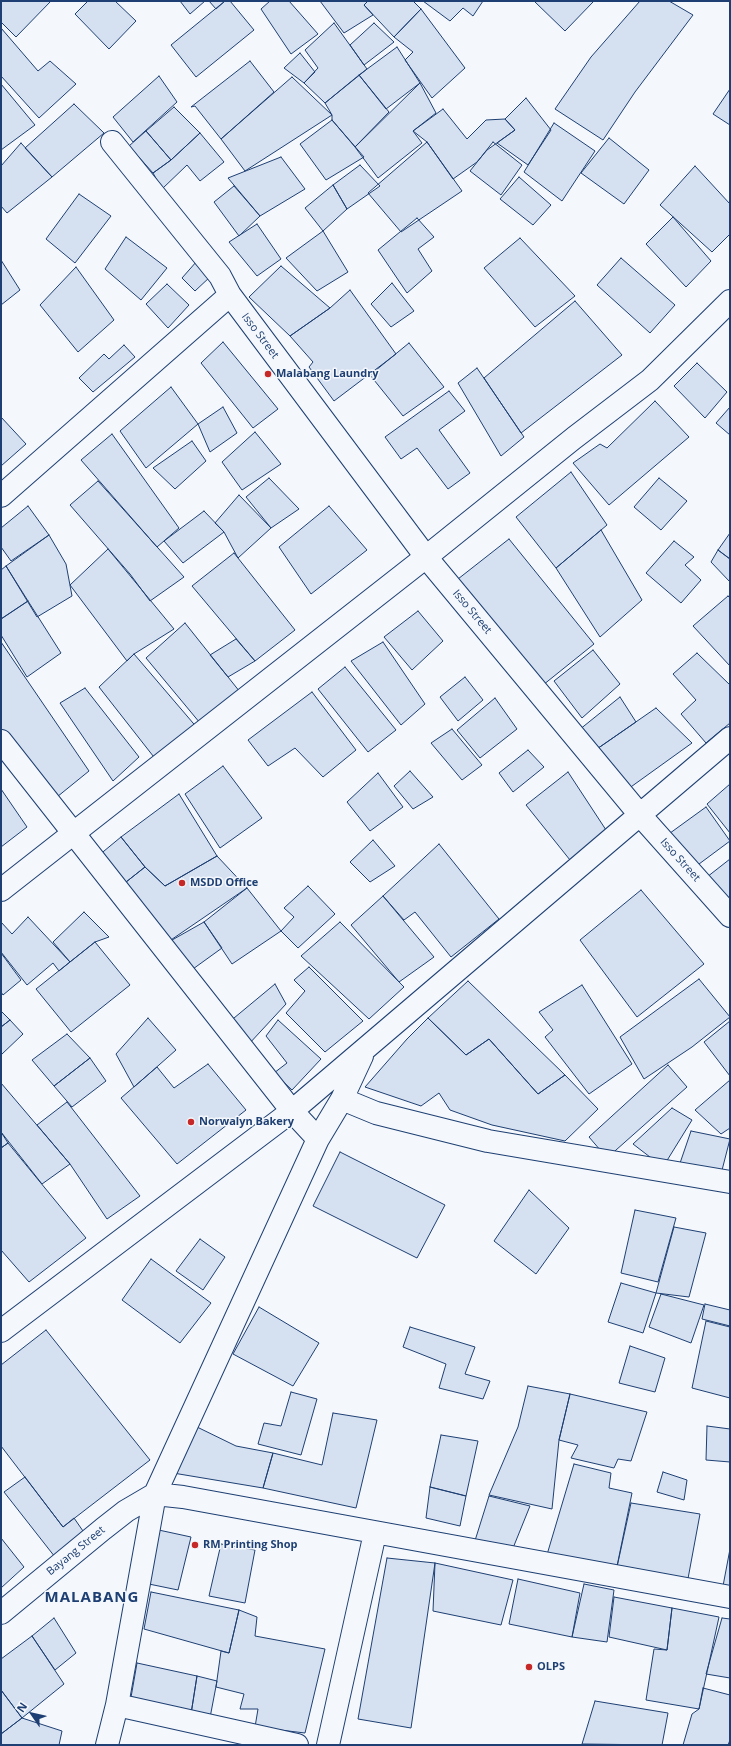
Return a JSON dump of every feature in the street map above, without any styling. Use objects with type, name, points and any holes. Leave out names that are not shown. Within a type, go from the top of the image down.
[{"type":"street","name":"Isso Street","points":[[112,142],[220,276],[230,295],[426,557],[640,815],[730,916]]},
{"type":"street","points":[[1,496],[230,295]]},
{"type":"street","points":[[1,890],[426,557],[574,438],[650,380],[730,301]]},
{"type":"street","points":[[1,1331],[292,1111],[730,738]]},
{"type":"street","points":[[1,741],[292,1111],[318,1139]]},
{"type":"street","points":[[107,1745],[117,1705],[155,1494],[318,1139],[342,1100],[366,1049]]},
{"type":"street","points":[[342,1100],[376,1113],[488,1142],[730,1182]]},
{"type":"street","points":[[155,1494],[730,1597]]},
{"type":"street","name":"Bayang Street","points":[[1,1613],[126,1511],[155,1494]]},
{"type":"street","points":[[328,1745],[375,1533]]},
{"type":"street","points":[[117,1705],[297,1745]]},
{"type":"building","points":[[1,1],[51,1],[16,37],[1,22]]},
{"type":"building","points":[[88,1],[115,1],[136,21],[109,49],[75,14]]},
{"type":"building","points":[[180,1],[205,1],[190,14]]},
{"type":"building","points":[[209,1],[225,1],[216,9]]},
{"type":"building","points":[[225,1],[230,1],[254,30],[196,77],[171,45]]},
{"type":"building","points":[[270,1],[289,1],[318,34],[291,54],[261,9]]},
{"type":"building","points":[[320,1],[368,1],[364,5],[373,15],[344,33]]},
{"type":"building","points":[[368,1],[413,1],[421,9],[394,37],[364,5]]},
{"type":"building","points":[[423,1],[483,1],[473,16],[463,8],[450,21]]},
{"type":"building","points":[[534,1],[592,1],[593,2],[565,31]]},
{"type":"building","points":[[640,1],[669,1],[693,15],[635,92],[603,140],[555,109],[591,57]]},
{"type":"building","points":[[421,9],[465,68],[432,98],[405,60],[413,52],[394,37]]},
{"type":"building","points":[[334,23],[367,69],[325,103],[304,83],[318,68],[305,50]]},
{"type":"building","points":[[374,23],[394,42],[364,65],[350,45]]},
{"type":"building","points":[[1,28],[38,71],[50,61],[76,84],[39,118],[1,76]]},
{"type":"building","points":[[397,47],[420,83],[386,109],[359,75]]},
{"type":"building","points":[[300,53],[315,72],[304,83],[284,68]]},
{"type":"building","points":[[250,61],[274,92],[221,139],[195,106],[191,107]]},
{"type":"building","points":[[359,75],[389,112],[355,147],[332,120],[332,115],[325,103]]},
{"type":"building","points":[[159,76],[177,102],[133,142],[113,117]]},
{"type":"building","points":[[292,77],[332,115],[245,171],[221,139]]},
{"type":"building","points":[[420,83],[436,113],[413,131],[422,143],[378,178],[355,147]]},
{"type":"building","points":[[1,84],[35,125],[1,150]]},
{"type":"building","points":[[730,89],[730,125],[713,114]]},
{"type":"building","points":[[526,98],[551,130],[528,165],[497,143],[515,130],[505,119]]},
{"type":"building","points":[[74,104],[104,133],[52,177],[25,148]]},
{"type":"building","points":[[174,107],[200,133],[171,160],[146,131]]},
{"type":"building","points":[[443,109],[467,139],[486,120],[505,119],[515,130],[487,150],[477,162],[453,179],[427,142],[413,131]]},
{"type":"building","points":[[332,120],[364,157],[326,180],[300,144]]},
{"type":"building","points":[[554,123],[595,151],[562,201],[524,172]]},
{"type":"building","points":[[146,131],[171,160],[153,173],[129,146]]},
{"type":"building","points":[[200,133],[224,162],[200,181],[187,165],[162,189],[153,173],[171,160]]},
{"type":"building","points":[[609,138],[649,170],[624,204],[581,173]]},
{"type":"building","points":[[427,142],[462,191],[401,232],[368,193]]},
{"type":"building","points":[[493,142],[522,165],[501,195],[470,171]]},
{"type":"building","points":[[21,143],[52,177],[7,213],[1,206],[1,166]]},
{"type":"building","points":[[281,157],[305,189],[260,216],[228,178]]},
{"type":"building","points":[[360,165],[380,186],[347,209],[333,185]]},
{"type":"building","points":[[695,166],[730,204],[730,234],[712,252],[660,205]]},
{"type":"building","points":[[519,177],[551,205],[533,225],[500,199]]},
{"type":"building","points":[[333,185],[347,209],[323,231],[305,208]]},
{"type":"building","points":[[234,186],[260,216],[239,236],[214,202]]},
{"type":"building","points":[[79,194],[111,216],[75,263],[46,239]]},
{"type":"building","points":[[673,217],[711,261],[686,287],[646,244]]},
{"type":"building","points":[[417,218],[434,237],[418,249],[432,271],[407,293],[378,250]]},
{"type":"building","points":[[257,224],[281,259],[257,276],[229,242]]},
{"type":"building","points":[[323,231],[348,272],[317,291],[286,258]]},
{"type":"building","points":[[126,237],[167,268],[141,300],[105,269]]},
{"type":"building","points":[[520,238],[575,296],[535,327],[484,268]]},
{"type":"building","points":[[621,258],[675,305],[650,333],[597,285]]},
{"type":"building","points":[[1,260],[20,290],[1,305]]},
{"type":"building","points":[[197,261],[211,276],[195,291],[182,278]]},
{"type":"building","points":[[281,266],[330,308],[290,336],[249,297]]},
{"type":"building","points":[[76,267],[114,320],[78,352],[40,305]]},
{"type":"building","points":[[392,283],[414,311],[391,327],[371,304]]},
{"type":"building","points":[[167,284],[189,305],[168,328],[146,304]]},
{"type":"building","points":[[350,290],[396,354],[334,401],[309,367],[313,362],[290,336],[330,308]]},
{"type":"building","points":[[575,301],[622,355],[521,433],[484,378]]},
{"type":"building","points":[[223,342],[278,409],[253,428],[201,363]]},
{"type":"building","points":[[409,343],[444,387],[403,416],[370,375]]},
{"type":"building","points":[[124,345],[135,357],[93,392],[79,378],[104,354],[109,359]]},
{"type":"building","points":[[697,363],[727,392],[705,418],[674,386]]},
{"type":"building","points":[[477,368],[524,437],[501,456],[458,383]]},
{"type":"building","points":[[171,387],[198,424],[146,468],[120,431]]},
{"type":"building","points":[[449,391],[465,411],[439,430],[470,473],[448,489],[417,448],[401,459],[385,437]]},
{"type":"building","points":[[655,401],[689,437],[609,505],[573,463],[600,444],[607,448]]},
{"type":"building","points":[[223,407],[237,433],[210,452],[198,424]]},
{"type":"building","points":[[730,407],[730,435],[716,423]]},
{"type":"building","points":[[1,417],[26,444],[1,466]]},
{"type":"building","points":[[255,432],[281,464],[242,490],[222,462]]},
{"type":"building","points":[[112,434],[179,528],[157,547],[81,460]]},
{"type":"building","points":[[192,441],[206,461],[175,489],[153,468]]},
{"type":"building","points":[[571,472],[607,525],[556,568],[516,517]]},
{"type":"building","points":[[269,478],[299,509],[271,528],[246,497]]},
{"type":"building","points":[[659,478],[687,501],[661,530],[634,507]]},
{"type":"building","points":[[98,481],[184,577],[150,601],[130,574],[70,505]]},
{"type":"building","points":[[239,495],[271,528],[238,558],[224,532],[215,523]]},
{"type":"building","points":[[28,506],[49,535],[11,561],[1,547],[1,528]]},
{"type":"building","points":[[329,506],[367,550],[311,594],[279,547]]},
{"type":"building","points":[[204,511],[224,532],[183,563],[164,541]]},
{"type":"building","points":[[601,530],[642,600],[600,637],[556,568]]},
{"type":"building","points":[[730,533],[730,559],[718,550]]},
{"type":"building","points":[[49,535],[66,564],[72,596],[37,617],[6,566]]},
{"type":"building","points":[[509,539],[594,644],[543,685],[458,579]]},
{"type":"building","points":[[674,541],[694,557],[685,565],[701,580],[681,603],[646,573]]},
{"type":"building","points":[[108,549],[174,629],[134,654],[127,661],[70,585]]},
{"type":"building","points":[[718,550],[730,559],[730,582],[711,562]]},
{"type":"building","points":[[234,553],[295,630],[255,661],[192,586]]},
{"type":"building","points":[[6,566],[28,601],[1,619],[1,570]]},
{"type":"building","points":[[728,596],[730,598],[730,666],[693,626]]},
{"type":"building","points":[[28,601],[61,653],[27,677],[1,635],[1,619]]},
{"type":"building","points":[[418,611],[443,641],[412,670],[384,637]]},
{"type":"building","points":[[185,623],[240,692],[200,723],[146,658]]},
{"type":"building","points":[[236,639],[255,661],[228,677],[210,655]]},
{"type":"building","points":[[1,642],[89,771],[52,801],[1,729]]},
{"type":"building","points":[[383,642],[425,704],[401,725],[351,661]]},
{"type":"building","points":[[593,650],[620,684],[582,718],[554,681]]},
{"type":"building","points":[[697,653],[730,685],[730,723],[706,743],[681,714],[696,700],[673,674]]},
{"type":"building","points":[[134,654],[199,730],[157,761],[99,687]]},
{"type":"building","points":[[345,667],[396,730],[368,752],[318,689]]},
{"type":"building","points":[[465,677],[483,700],[458,721],[440,697]]},
{"type":"building","points":[[85,688],[139,757],[113,781],[60,703]]},
{"type":"building","points":[[312,692],[356,750],[323,777],[295,748],[268,766],[248,740]]},
{"type":"building","points":[[620,697],[636,722],[594,751],[579,730]]},
{"type":"building","points":[[495,698],[517,729],[480,758],[457,730]]},
{"type":"building","points":[[656,708],[692,743],[628,789],[594,751]]},
{"type":"building","points":[[452,729],[482,765],[462,780],[431,743]]},
{"type":"building","points":[[528,750],[544,767],[513,792],[499,773]]},
{"type":"building","points":[[223,766],[262,818],[220,848],[185,794]]},
{"type":"building","points":[[410,771],[433,797],[413,809],[394,786]]},
{"type":"building","points":[[568,772],[608,833],[570,860],[526,805]]},
{"type":"building","points":[[378,773],[403,807],[370,831],[347,802]]},
{"type":"building","points":[[730,784],[730,833],[707,804]]},
{"type":"building","points":[[1,789],[27,827],[1,847]]},
{"type":"building","points":[[179,794],[217,856],[165,886],[145,867],[121,837]]},
{"type":"building","points":[[706,807],[730,841],[695,867],[666,836]]},
{"type":"building","points":[[121,837],[145,867],[121,886],[98,856]]},
{"type":"building","points":[[373,840],[395,866],[370,882],[350,862]]},
{"type":"building","points":[[439,844],[499,919],[451,957],[415,912],[404,920],[383,896]]},
{"type":"building","points":[[217,856],[247,888],[165,944],[121,886],[145,867],[165,886]]},
{"type":"building","points":[[730,859],[730,904],[707,877]]},
{"type":"building","points":[[308,886],[335,914],[298,948],[281,931],[294,917],[284,908]]},
{"type":"building","points":[[247,888],[281,931],[232,964],[204,922]]},
{"type":"building","points":[[641,890],[704,964],[637,1017],[580,940]]},
{"type":"building","points":[[383,896],[434,957],[399,982],[351,925]]},
{"type":"building","points":[[84,912],[109,937],[95,942],[70,962],[53,942]]},
{"type":"building","points":[[28,917],[70,962],[59,971],[53,963],[27,985],[1,952],[1,922],[12,934]]},
{"type":"building","points":[[204,922],[222,948],[186,974],[165,944]]},
{"type":"building","points":[[340,922],[404,987],[369,1019],[301,956]]},
{"type":"building","points":[[95,942],[130,985],[71,1032],[36,989]]},
{"type":"building","points":[[1,953],[21,980],[3,995],[1,992]]},
{"type":"building","points":[[309,967],[363,1021],[325,1052],[286,1013],[305,991],[294,980]]},
{"type":"building","points":[[699,979],[730,1017],[692,1047],[644,1079],[620,1037]]},
{"type":"building","points":[[468,981],[565,1075],[538,1094],[489,1039],[466,1055],[428,1018]]},
{"type":"building","points":[[275,984],[286,1004],[248,1045],[228,1023]]},
{"type":"building","points":[[582,985],[632,1064],[589,1094],[545,1037],[553,1030],[539,1012]]},
{"type":"building","points":[[1,1011],[10,1020],[1,1027]]},
{"type":"building","points":[[148,1018],[176,1050],[134,1087],[116,1054]]},
{"type":"building","points":[[428,1018],[466,1055],[489,1039],[538,1094],[565,1075],[598,1109],[565,1141],[492,1125],[450,1110],[439,1093],[421,1106],[365,1087],[407,1039]]},
{"type":"building","points":[[10,1020],[23,1034],[1,1055],[1,1027]]},
{"type":"building","points":[[278,1020],[321,1059],[292,1090],[274,1073],[287,1063],[266,1036]]},
{"type":"building","points":[[730,1021],[730,1076],[704,1042]]},
{"type":"building","points":[[67,1034],[90,1058],[54,1086],[32,1060]]},
{"type":"building","points":[[90,1058],[106,1081],[72,1107],[54,1086]]},
{"type":"building","points":[[208,1064],[246,1110],[177,1164],[121,1098],[157,1067],[174,1088]]},
{"type":"building","points":[[668,1065],[687,1087],[607,1158],[589,1137]]},
{"type":"building","points":[[730,1080],[730,1128],[721,1134],[695,1110]]},
{"type":"building","points":[[1,1083],[70,1164],[42,1184],[1,1132]]},
{"type":"building","points":[[67,1102],[140,1196],[107,1219],[70,1164],[37,1125]]},
{"type":"building","points":[[672,1108],[692,1120],[663,1167],[633,1144]]},
{"type":"building","points":[[691,1131],[730,1139],[720,1178],[678,1169]]},
{"type":"building","points":[[1,1132],[8,1143],[1,1148]]},
{"type":"building","points":[[8,1143],[86,1238],[29,1282],[1,1250],[1,1148]]},
{"type":"building","points":[[340,1152],[445,1205],[417,1258],[313,1206]]},
{"type":"building","points":[[529,1190],[569,1228],[536,1274],[494,1241]]},
{"type":"building","points":[[635,1210],[676,1218],[658,1282],[621,1273]]},
{"type":"building","points":[[674,1227],[706,1233],[689,1297],[656,1293]]},
{"type":"building","points":[[200,1239],[225,1257],[203,1290],[176,1271]]},
{"type":"building","points":[[151,1259],[211,1303],[180,1343],[122,1300]]},
{"type":"building","points":[[621,1283],[656,1293],[643,1333],[608,1322]]},
{"type":"building","points":[[661,1294],[704,1305],[691,1343],[649,1327]]},
{"type":"building","points":[[705,1304],[730,1310],[730,1326],[702,1319]]},
{"type":"building","points":[[259,1307],[319,1343],[293,1386],[233,1354]]},
{"type":"building","points":[[706,1321],[730,1327],[730,1398],[692,1388]]},
{"type":"building","points":[[410,1327],[475,1347],[465,1374],[490,1381],[483,1399],[439,1388],[446,1364],[403,1347]]},
{"type":"building","points":[[46,1330],[150,1460],[63,1527],[1,1446],[1,1365]]},
{"type":"building","points":[[630,1346],[665,1358],[655,1392],[619,1383]]},
{"type":"building","points":[[528,1386],[570,1394],[559,1440],[552,1509],[489,1495],[518,1427]]},
{"type":"building","points":[[291,1392],[317,1399],[301,1455],[258,1444],[264,1423],[281,1426]]},
{"type":"building","points":[[570,1394],[647,1412],[631,1461],[618,1459],[614,1468],[571,1458],[578,1445],[559,1440]]},
{"type":"building","points":[[333,1413],[377,1420],[356,1508],[263,1488],[273,1453],[322,1465]]},
{"type":"building","points":[[707,1426],[730,1429],[730,1462],[706,1460]]},
{"type":"building","points":[[197,1427],[236,1446],[273,1453],[263,1488],[173,1473]]},
{"type":"building","points":[[441,1435],[478,1441],[466,1496],[430,1487]]},
{"type":"building","points":[[574,1464],[611,1473],[609,1488],[632,1493],[615,1576],[546,1558]]},
{"type":"building","points":[[663,1472],[687,1480],[684,1500],[657,1492]]},
{"type":"building","points":[[25,1477],[63,1527],[74,1518],[83,1531],[55,1557],[4,1492]]},
{"type":"building","points":[[430,1487],[466,1496],[460,1526],[426,1518]]},
{"type":"building","points":[[489,1496],[530,1506],[511,1553],[473,1547]]},
{"type":"building","points":[[631,1503],[700,1514],[687,1584],[615,1576]]},
{"type":"building","points":[[154,1529],[191,1537],[178,1590],[144,1583]]},
{"type":"building","points":[[1,1538],[24,1567],[1,1588]]},
{"type":"building","points":[[221,1544],[255,1550],[245,1603],[209,1596]]},
{"type":"building","points":[[730,1549],[730,1587],[723,1586]]},
{"type":"building","points":[[387,1558],[435,1563],[411,1728],[358,1719]]},
{"type":"building","points":[[435,1563],[513,1580],[501,1625],[433,1611]]},
{"type":"building","points":[[518,1579],[580,1593],[572,1637],[509,1624]]},
{"type":"building","points":[[584,1584],[614,1590],[607,1642],[572,1637]]},
{"type":"building","points":[[151,1592],[239,1610],[229,1653],[144,1629]]},
{"type":"building","points":[[614,1597],[672,1608],[667,1650],[609,1637]]},
{"type":"building","points":[[672,1608],[719,1617],[699,1709],[646,1700],[654,1649],[667,1650]]},
{"type":"building","points":[[239,1610],[257,1617],[255,1636],[325,1649],[305,1733],[255,1727],[258,1709],[240,1709],[244,1694],[216,1687],[221,1651],[229,1653]]},
{"type":"building","points":[[54,1618],[76,1653],[55,1670],[32,1636]]},
{"type":"building","points":[[722,1618],[730,1619],[730,1678],[706,1674]]},
{"type":"building","points":[[32,1636],[64,1684],[22,1718],[1,1690],[1,1659]]},
{"type":"building","points":[[137,1663],[197,1676],[191,1714],[130,1703]]},
{"type":"building","points":[[197,1676],[217,1681],[209,1723],[191,1714]]},
{"type":"building","points":[[703,1688],[730,1695],[730,1740],[728,1745],[683,1745],[692,1714],[699,1709]]},
{"type":"building","points":[[1,1690],[22,1718],[1,1734]]},
{"type":"building","points":[[595,1701],[668,1713],[662,1745],[582,1744]]},
{"type":"building","points":[[22,1718],[62,1731],[59,1745],[1,1745],[1,1734]]},
{"type":"place","name":"Malabang Laundry","points":[[268,374]]},
{"type":"place","name":"MSDD Office","points":[[182,883]]},
{"type":"place","name":"Norwalyn Bakery","points":[[191,1122]]},
{"type":"place","name":"RM Printing Shop","points":[[195,1545]]},
{"type":"place","name":"OLPS","points":[[529,1667]]},
{"type":"district","name":"MALABANG","points":[[92,1598]]}]
